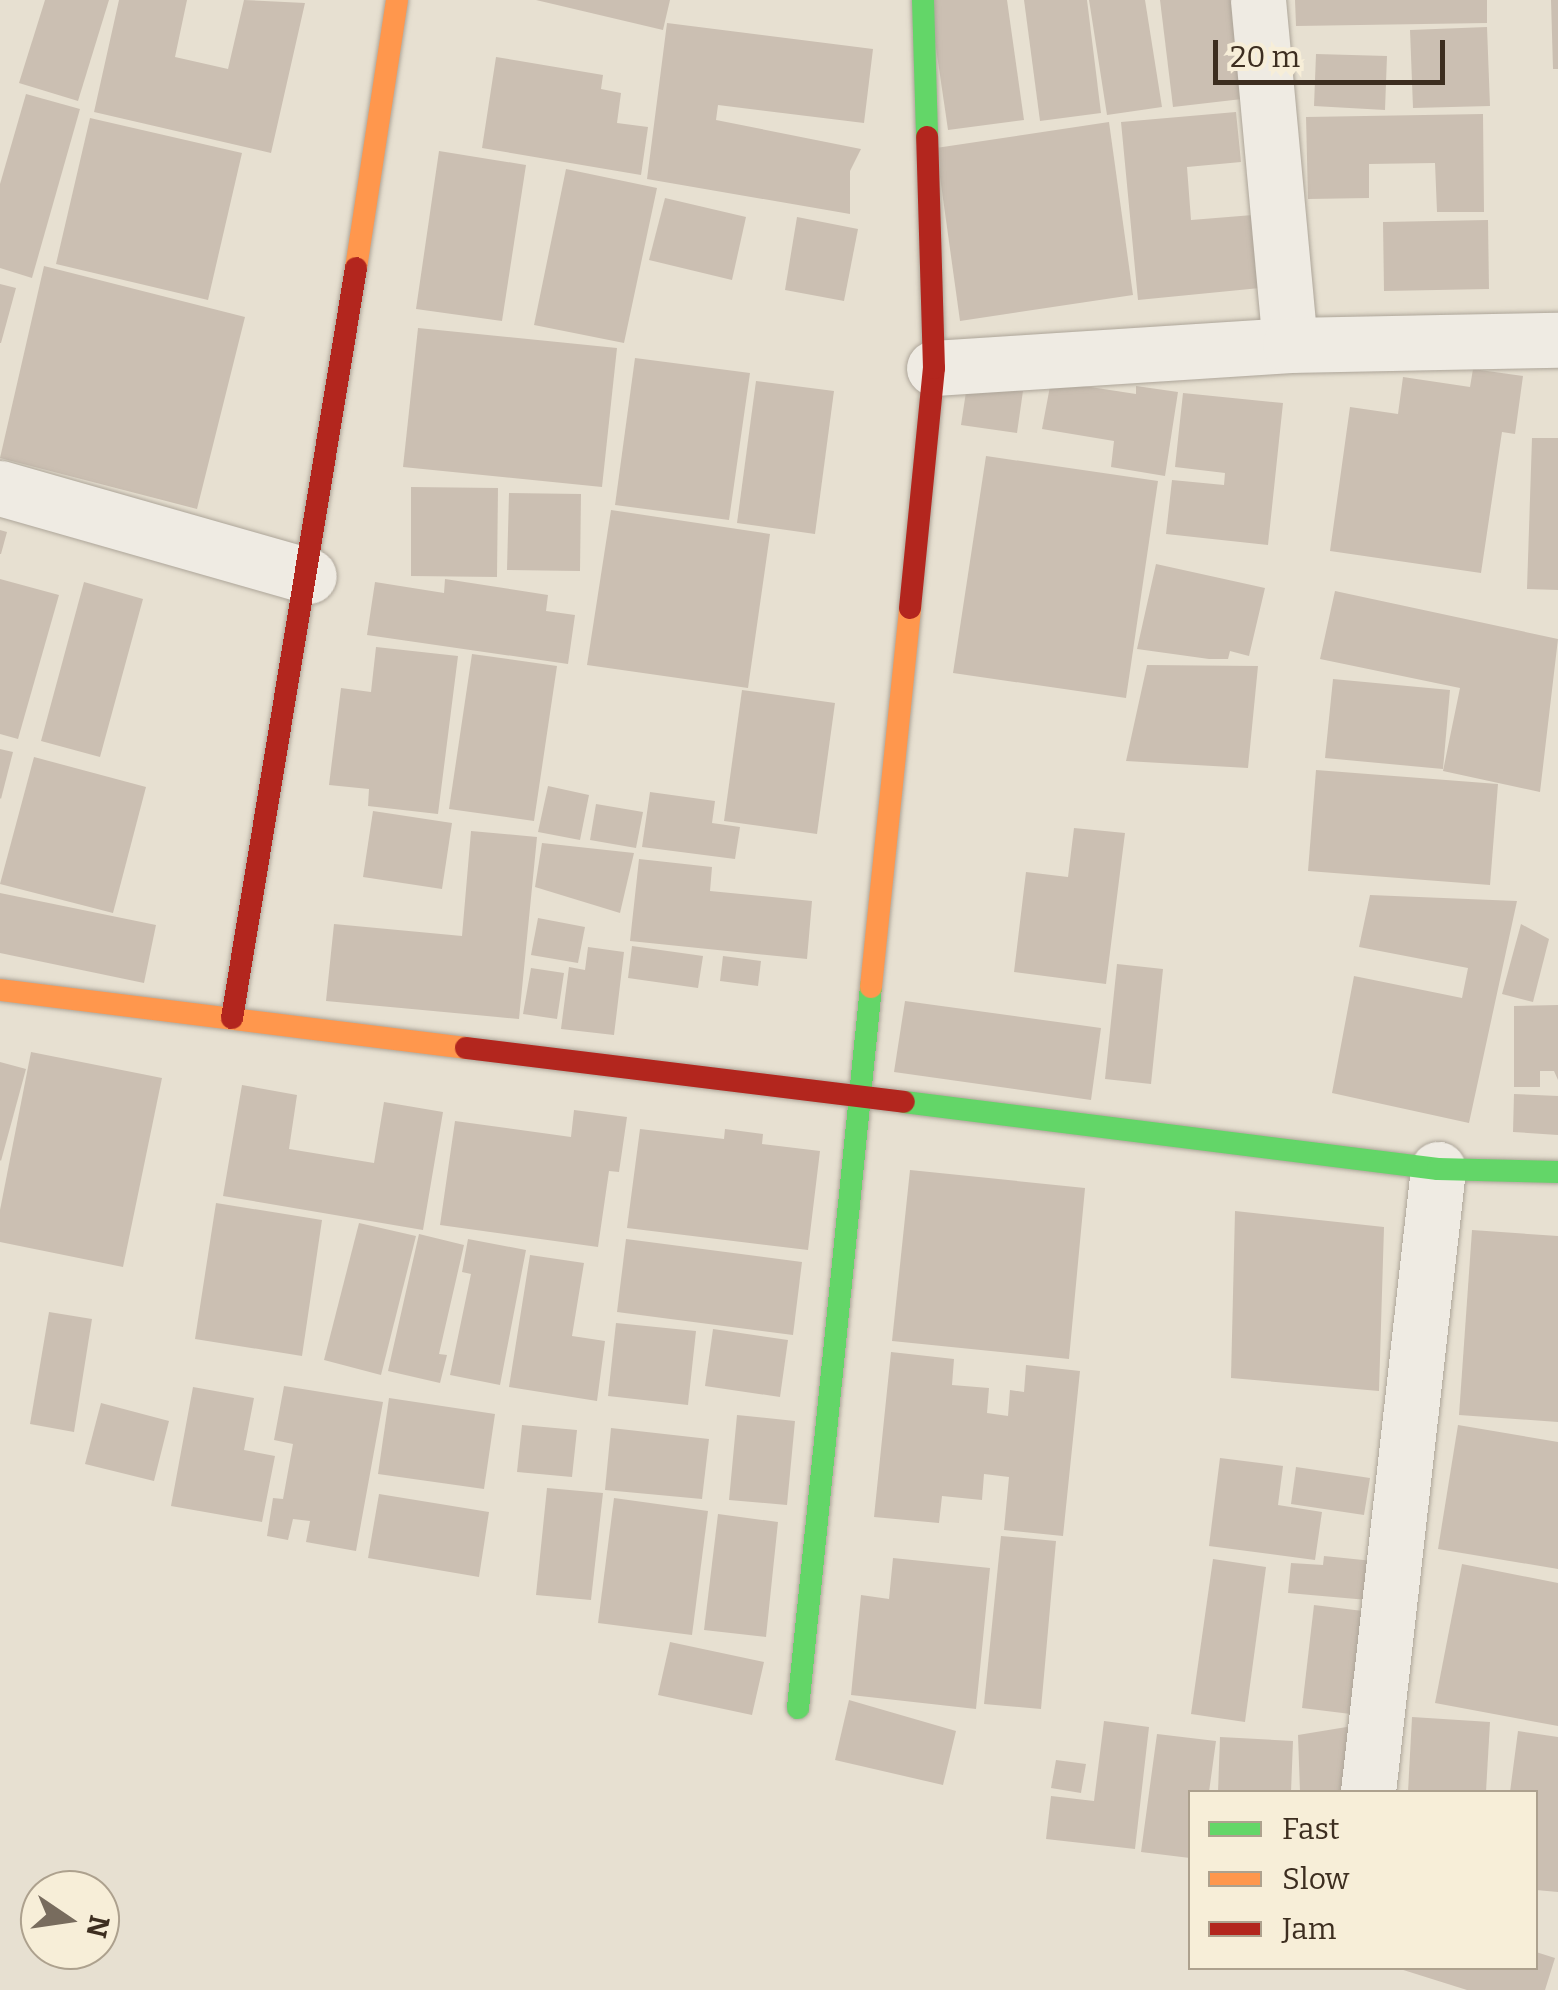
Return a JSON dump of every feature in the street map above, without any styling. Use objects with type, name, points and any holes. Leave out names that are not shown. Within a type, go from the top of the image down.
[{"type":"street","points":[[232,1018],[309,576],[396,0]]},
{"type":"street","points":[[798,1708],[934,368],[923,0]]},
{"type":"street","points":[[1258,0],[1290,346]]},
{"type":"street","points":[[934,368],[1290,346],[1558,340]]},
{"type":"street","points":[[0,488],[309,576]]},
{"type":"street","points":[[0,990],[1438,1169],[1558,1172]]},
{"type":"street","points":[[1368,1790],[1438,1169]]},
{"type":"building","points":[[45,0],[109,0],[78,101],[19,83]]},
{"type":"building","points":[[119,0],[187,0],[175,57],[228,69],[244,0],[305,3],[271,153],[94,112]]},
{"type":"building","points":[[536,0],[670,0],[663,30]]},
{"type":"building","points":[[929,0],[1007,0],[1024,120],[948,130]]},
{"type":"building","points":[[1024,0],[1087,0],[1101,113],[1040,121]]},
{"type":"building","points":[[1089,0],[1145,0],[1162,107],[1107,115]]},
{"type":"building","points":[[1160,0],[1231,0],[1242,99],[1173,107]]},
{"type":"building","points":[[1295,0],[1487,0],[1487,23],[1296,26]]},
{"type":"building","points":[[1551,0],[1558,0],[1558,69],[1553,69]]},
{"type":"building","points":[[667,23],[873,49],[864,123],[718,105],[716,120],[861,149],[850,171],[850,214],[647,179]]},
{"type":"building","points":[[1487,27],[1490,106],[1413,108],[1410,30]]},
{"type":"building","points":[[1316,54],[1387,56],[1385,110],[1314,106]]},
{"type":"building","points":[[496,57],[603,75],[601,89],[621,93],[617,123],[648,127],[641,175],[482,148]]},
{"type":"building","points":[[26,94],[80,109],[32,278],[0,268],[0,184]]},
{"type":"building","points":[[1236,112],[1241,162],[1187,167],[1191,220],[1253,215],[1260,288],[1138,300],[1121,122]]},
{"type":"building","points":[[1483,114],[1484,212],[1437,212],[1435,163],[1369,164],[1369,198],[1308,199],[1306,117]]},
{"type":"building","points":[[90,118],[242,153],[208,300],[56,264]]},
{"type":"building","points":[[1109,122],[1133,295],[960,321],[936,148]]},
{"type":"building","points":[[439,151],[526,165],[502,321],[416,309]]},
{"type":"building","points":[[566,169],[657,188],[624,343],[534,325]]},
{"type":"building","points":[[665,198],[746,217],[732,280],[649,260]]},
{"type":"building","points":[[797,217],[858,229],[844,301],[785,290]]},
{"type":"building","points":[[1488,220],[1489,289],[1384,291],[1383,222]]},
{"type":"building","points":[[44,266],[245,317],[197,509],[0,458]]},
{"type":"building","points":[[0,284],[16,288],[1,343],[0,343]]},
{"type":"building","points":[[418,328],[617,348],[602,487],[403,467]]},
{"type":"building","points":[[635,358],[750,373],[729,520],[615,505]]},
{"type":"building","points":[[1473,369],[1523,376],[1515,434],[1502,432],[1481,573],[1330,551],[1350,407],[1398,414],[1403,377],[1470,387]]},
{"type":"building","points":[[756,381],[834,391],[815,534],[737,523]]},
{"type":"building","points":[[1051,381],[1136,394],[1136,386],[1178,392],[1165,476],[1111,467],[1114,441],[1042,429]]},
{"type":"building","points":[[967,385],[1023,391],[1017,433],[961,425]]},
{"type":"building","points":[[1183,393],[1283,403],[1268,545],[1166,534],[1172,480],[1224,485],[1225,473],[1175,467]]},
{"type":"building","points":[[1532,438],[1558,438],[1558,590],[1527,589]]},
{"type":"building","points":[[986,456],[1158,481],[1126,698],[953,673]]},
{"type":"building","points":[[411,487],[498,488],[497,577],[411,576]]},
{"type":"building","points":[[509,493],[581,494],[580,571],[507,570]]},
{"type":"building","points":[[611,510],[770,534],[748,688],[587,665]]},
{"type":"building","points":[[0,530],[7,532],[1,554],[0,554]]},
{"type":"building","points":[[1156,564],[1265,588],[1249,656],[1230,651],[1228,659],[1209,659],[1137,649]]},
{"type":"building","points":[[0,579],[59,595],[18,739],[0,734]]},
{"type":"building","points":[[445,579],[548,595],[546,611],[575,615],[568,664],[367,635],[375,582],[444,593]]},
{"type":"building","points":[[84,582],[143,599],[100,757],[41,741]]},
{"type":"building","points":[[1335,591],[1558,639],[1540,792],[1443,771],[1460,688],[1320,659]]},
{"type":"building","points":[[376,647],[458,656],[438,814],[368,806],[369,789],[329,785],[341,688],[371,692]]},
{"type":"building","points":[[472,654],[557,666],[534,821],[449,809]]},
{"type":"building","points":[[1147,665],[1258,666],[1248,768],[1126,761]]},
{"type":"building","points":[[1333,679],[1450,690],[1443,769],[1325,758]]},
{"type":"building","points":[[742,690],[835,703],[817,834],[724,821]]},
{"type":"building","points":[[0,749],[13,752],[1,799],[0,798]]},
{"type":"building","points":[[34,757],[146,787],[113,913],[0,884]]},
{"type":"building","points":[[1316,770],[1498,784],[1490,885],[1308,871]]},
{"type":"building","points":[[548,786],[589,795],[580,840],[538,832]]},
{"type":"building","points":[[650,792],[715,801],[712,823],[740,827],[735,859],[642,847]]},
{"type":"building","points":[[596,804],[643,812],[636,848],[590,840]]},
{"type":"building","points":[[373,811],[452,823],[442,889],[363,877]]},
{"type":"building","points":[[1074,828],[1125,833],[1106,984],[1014,972],[1026,872],[1068,877]]},
{"type":"building","points":[[471,831],[537,837],[519,1019],[326,1001],[334,924],[462,936]]},
{"type":"building","points":[[542,843],[634,853],[620,913],[535,887]]},
{"type":"building","points":[[639,859],[712,867],[710,891],[812,901],[807,959],[630,941]]},
{"type":"building","points":[[0,893],[156,925],[144,983],[0,953]]},
{"type":"building","points":[[1370,895],[1517,901],[1469,1123],[1332,1093],[1354,976],[1462,998],[1468,968],[1359,947]]},
{"type":"building","points":[[538,918],[585,927],[578,963],[531,955]]},
{"type":"building","points":[[1521,924],[1549,939],[1533,1002],[1502,994]]},
{"type":"building","points":[[632,946],[703,956],[698,988],[628,978]]},
{"type":"building","points":[[588,947],[624,952],[614,1035],[561,1029],[569,967],[585,970]]},
{"type":"building","points":[[723,956],[761,961],[758,986],[720,981]]},
{"type":"building","points":[[1117,964],[1163,969],[1151,1084],[1105,1079]]},
{"type":"building","points":[[531,968],[564,973],[557,1019],[523,1014]]},
{"type":"building","points":[[905,1001],[1101,1028],[1091,1100],[894,1072]]},
{"type":"building","points":[[1558,1005],[1558,1080],[1554,1071],[1540,1071],[1540,1087],[1514,1087],[1514,1006]]},
{"type":"building","points":[[31,1052],[162,1078],[123,1267],[0,1242],[0,1210]]},
{"type":"building","points":[[0,1062],[26,1069],[1,1161],[0,1160]]},
{"type":"building","points":[[242,1085],[297,1095],[289,1149],[374,1163],[384,1102],[443,1112],[423,1230],[223,1196]]},
{"type":"building","points":[[1514,1094],[1558,1096],[1558,1135],[1513,1132]]},
{"type":"building","points":[[574,1110],[627,1117],[619,1172],[609,1171],[598,1247],[440,1225],[455,1121],[571,1137]]},
{"type":"building","points":[[640,1129],[724,1139],[725,1129],[763,1134],[762,1144],[820,1151],[808,1250],[627,1228]]},
{"type":"building","points":[[910,1170],[1085,1188],[1069,1359],[892,1341]]},
{"type":"building","points":[[216,1203],[322,1220],[302,1356],[195,1339]]},
{"type":"building","points":[[1235,1211],[1384,1227],[1379,1391],[1231,1378]]},
{"type":"building","points":[[359,1223],[416,1236],[381,1375],[324,1360]]},
{"type":"building","points":[[1472,1230],[1558,1236],[1558,1422],[1459,1415]]},
{"type":"building","points":[[419,1234],[464,1245],[439,1354],[447,1355],[440,1383],[388,1371]]},
{"type":"building","points":[[468,1239],[526,1250],[500,1385],[450,1375],[471,1274],[462,1272]]},
{"type":"building","points":[[626,1239],[802,1262],[793,1335],[617,1312]]},
{"type":"building","points":[[530,1255],[584,1263],[572,1336],[605,1341],[597,1401],[509,1387]]},
{"type":"building","points":[[49,1312],[92,1319],[74,1432],[30,1424]]},
{"type":"building","points":[[616,1323],[696,1331],[688,1405],[608,1396]]},
{"type":"building","points":[[713,1329],[788,1340],[780,1397],[705,1386]]},
{"type":"building","points":[[891,1352],[954,1359],[952,1385],[989,1388],[987,1413],[1008,1416],[1010,1390],[1024,1392],[1026,1365],[1080,1371],[1063,1536],[1004,1530],[1009,1477],[984,1474],[982,1500],[942,1496],[939,1523],[874,1517]]},
{"type":"building","points":[[284,1386],[383,1402],[356,1551],[306,1542],[310,1521],[293,1519],[288,1540],[267,1536],[273,1498],[283,1499],[293,1444],[274,1440]]},
{"type":"building","points":[[193,1387],[254,1398],[244,1450],[275,1456],[262,1522],[171,1506]]},
{"type":"building","points":[[389,1398],[495,1414],[484,1489],[378,1474]]},
{"type":"building","points":[[101,1403],[169,1421],[154,1481],[85,1464]]},
{"type":"building","points":[[737,1415],[795,1421],[787,1505],[729,1500]]},
{"type":"building","points":[[522,1425],[577,1430],[572,1477],[517,1472]]},
{"type":"building","points":[[1458,1425],[1558,1442],[1558,1569],[1438,1549]]},
{"type":"building","points":[[611,1428],[709,1439],[702,1499],[605,1490]]},
{"type":"building","points":[[1220,1458],[1283,1466],[1278,1505],[1322,1512],[1315,1560],[1209,1546]]},
{"type":"building","points":[[1296,1467],[1370,1478],[1364,1515],[1291,1504]]},
{"type":"building","points":[[547,1488],[603,1493],[591,1600],[536,1595]]},
{"type":"building","points":[[379,1494],[489,1512],[479,1577],[368,1558]]},
{"type":"building","points":[[614,1498],[708,1511],[692,1635],[598,1623]]},
{"type":"building","points":[[718,1514],[778,1522],[766,1637],[704,1630]]},
{"type":"building","points":[[1001,1536],[1056,1541],[1041,1709],[984,1704]]},
{"type":"building","points":[[1324,1556],[1383,1562],[1379,1601],[1288,1593],[1291,1563],[1323,1565]]},
{"type":"building","points":[[893,1558],[990,1568],[976,1709],[851,1695],[861,1595],[889,1599]]},
{"type":"building","points":[[1213,1559],[1266,1567],[1245,1722],[1191,1714]]},
{"type":"building","points":[[1462,1564],[1558,1583],[1558,1726],[1435,1703]]},
{"type":"building","points":[[1314,1605],[1379,1613],[1367,1716],[1302,1708]]},
{"type":"building","points":[[670,1642],[764,1662],[752,1715],[658,1695]]},
{"type":"building","points":[[849,1700],[956,1731],[943,1785],[835,1760]]},
{"type":"building","points":[[1412,1717],[1490,1722],[1486,1790],[1408,1790]]},
{"type":"building","points":[[1104,1721],[1149,1727],[1135,1849],[1046,1839],[1051,1796],[1094,1801]]},
{"type":"building","points":[[1383,1721],[1373,1790],[1300,1790],[1298,1735]]},
{"type":"building","points":[[1518,1731],[1558,1737],[1558,1892],[1538,1890],[1538,1790],[1510,1790]]},
{"type":"building","points":[[1157,1734],[1216,1741],[1209,1790],[1188,1790],[1188,1858],[1141,1852]]},
{"type":"building","points":[[1220,1737],[1293,1741],[1291,1790],[1218,1790]]},
{"type":"building","points":[[1056,1760],[1086,1764],[1081,1793],[1051,1788]]},
{"type":"building","points":[[1538,1953],[1555,1958],[1545,1990],[1467,1990],[1403,1970],[1538,1970]]},
{"type":"traffic: fast","points":[[923,0],[927,137]]},
{"type":"traffic: fast","points":[[798,1708],[871,987]]},
{"type":"traffic: fast","points":[[904,1102],[1438,1169],[1558,1172]]},
{"type":"traffic: slow","points":[[356,268],[397,0]]},
{"type":"traffic: slow","points":[[871,987],[910,608]]},
{"type":"traffic: slow","points":[[0,990],[466,1048]]},
{"type":"traffic: jam","points":[[910,608],[934,368],[927,137]]},
{"type":"traffic: jam","points":[[232,1018],[356,268]]},
{"type":"traffic: jam","points":[[466,1048],[904,1102]]}]
